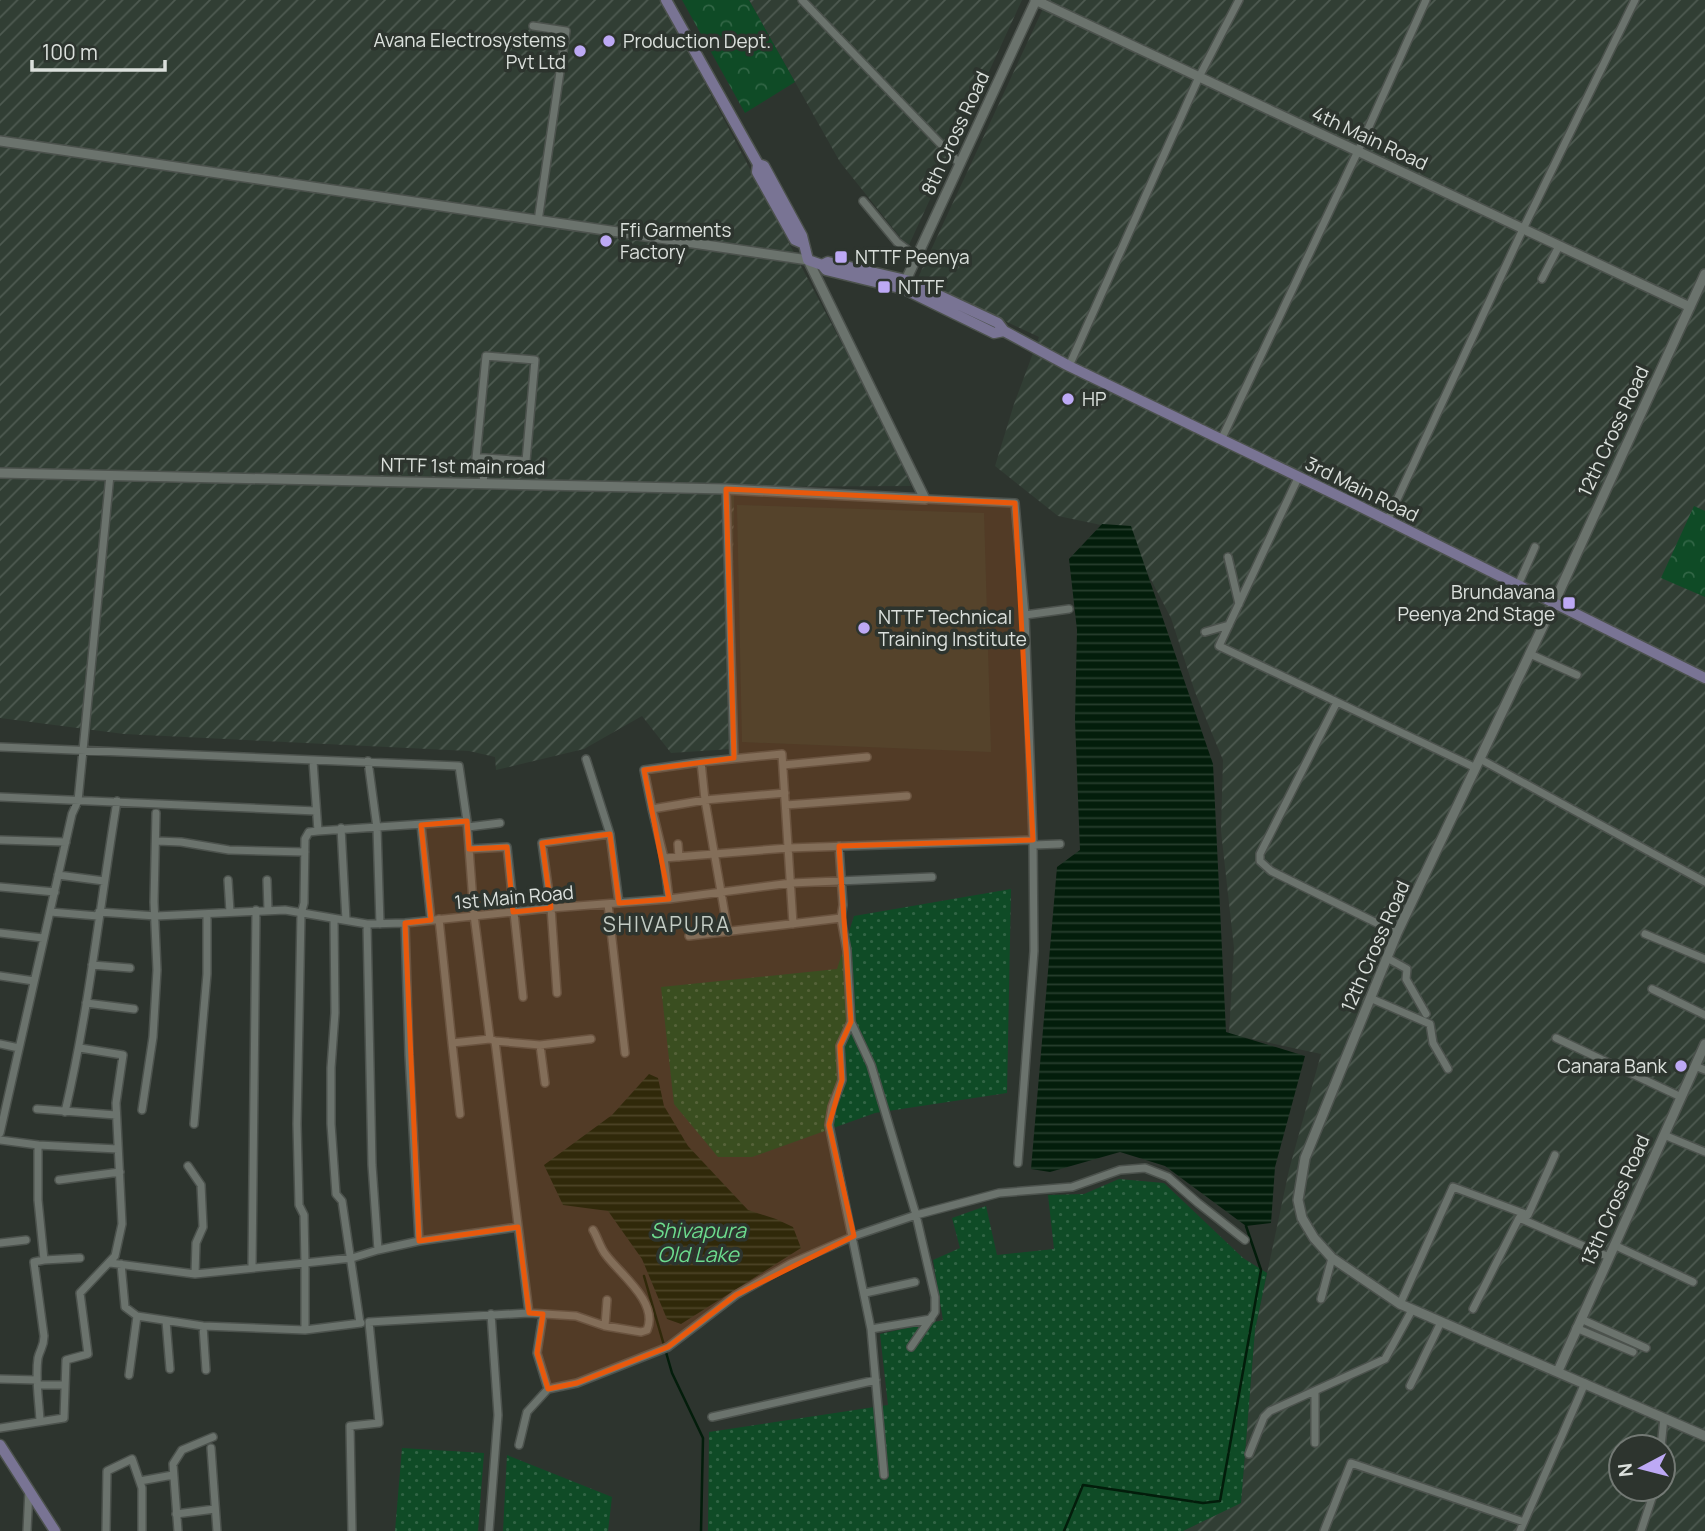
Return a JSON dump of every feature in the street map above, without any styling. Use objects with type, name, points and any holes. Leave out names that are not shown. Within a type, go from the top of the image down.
[{"type":"main road","points":[[666,0],[758,164],[764,166],[802,236],[808,260]]},
{"type":"main road","name":"3rd Main Road","points":[[808,260],[822,265],[826,270],[904,289],[994,333],[1004,331]]},
{"type":"main road","name":"3rd Main Road","points":[[822,265],[828,262],[906,280],[998,323],[1004,331],[1069,366],[1705,678]]},
{"type":"main road","points":[[0,1445],[55,1531]]},
{"type":"street","points":[[802,0],[959,163]]},
{"type":"street","name":"8th Cross Road","points":[[906,280],[1036,0]]},
{"type":"street","name":"4th Main Road","points":[[1036,0],[1690,307]]},
{"type":"street","points":[[1069,366],[1199,77],[1239,0]]},
{"type":"street","points":[[1221,440],[1358,151],[1426,0]]},
{"type":"street","points":[[1387,521],[1523,229],[1635,0]]},
{"type":"street","points":[[533,26],[566,31],[538,221]]},
{"type":"street","points":[[0,141],[808,260],[925,499],[1015,503],[1025,615],[1034,951],[1018,1163]]},
{"type":"street","points":[[863,201],[897,242],[917,257]]},
{"type":"street","points":[[1542,279],[1559,246]]},
{"type":"street","name":"12th Cross Road","points":[[1705,274],[1554,603],[1397,933],[1309,1146],[1300,1179],[1298,1200],[1302,1218],[1314,1238],[1332,1258],[1400,1304],[1705,1436]]},
{"type":"street","points":[[486,356],[535,360],[526,461],[485,458],[475,457],[486,356]]},
{"type":"street","points":[[483,484],[485,458]]},
{"type":"street","name":"NTTF 1st main road","points":[[0,473],[726,489],[925,499]]},
{"type":"street","points":[[0,1133],[72,814],[78,801],[110,475]]},
{"type":"street","points":[[1298,478],[1219,646],[1337,702],[1478,763],[1705,882]]},
{"type":"street","points":[[726,489],[734,758]]},
{"type":"street","points":[[1518,585],[1535,547]]},
{"type":"street","points":[[1228,557],[1239,604]]},
{"type":"street","points":[[1025,615],[1069,609]]},
{"type":"street","points":[[1205,632],[1229,625]]},
{"type":"street","points":[[1530,654],[1577,675]]},
{"type":"street","points":[[1337,702],[1260,854],[1260,861],[1271,871],[1397,933]]},
{"type":"street","points":[[0,747],[459,766],[467,824],[474,915],[529,1312]]},
{"type":"street","points":[[669,899],[664,858],[644,770],[782,754],[793,924]]},
{"type":"street","points":[[783,765],[867,757]]},
{"type":"street","points":[[586,759],[610,834],[619,903]]},
{"type":"street","points":[[313,761],[318,831]]},
{"type":"street","points":[[369,761],[377,828],[380,924]]},
{"type":"street","points":[[701,762],[728,932]]},
{"type":"street","points":[[652,810],[705,800],[785,793]]},
{"type":"street","points":[[786,805],[907,796]]},
{"type":"street","points":[[0,797],[316,811]]},
{"type":"street","points":[[65,1112],[80,1048],[117,801]]},
{"type":"street","points":[[142,1110],[153,1037],[158,970],[154,902],[156,813]]},
{"type":"street","points":[[305,1330],[304,1215],[299,1205],[297,1124],[301,914],[304,903],[306,835],[341,828],[500,823]]},
{"type":"street","points":[[421,825],[460,1114]]},
{"type":"street","points":[[341,828],[346,920]]},
{"type":"street","points":[[557,993],[551,908],[542,843],[610,834]]},
{"type":"street","points":[[0,839],[66,842]]},
{"type":"street","points":[[157,842],[188,843],[229,850],[305,852]]},
{"type":"street","points":[[664,858],[839,846],[1032,842],[1059,844]]},
{"type":"street","points":[[678,844],[679,857]]},
{"type":"street","points":[[839,846],[843,905],[841,918],[847,951],[851,1021],[871,1065],[916,1215],[935,1297],[935,1312],[911,1348]]},
{"type":"street","points":[[469,849],[507,847],[523,997]]},
{"type":"street","points":[[58,875],[104,881]]},
{"type":"street","name":"1st Main Road","points":[[50,912],[156,916],[285,910],[334,920],[380,924],[669,899],[791,883],[932,877]]},
{"type":"street","points":[[228,880],[230,912]]},
{"type":"street","points":[[267,880],[268,910]]},
{"type":"street","points":[[0,887],[55,892]]},
{"type":"street","points":[[608,904],[625,1053]]},
{"type":"street","points":[[252,1267],[256,910]]},
{"type":"street","points":[[194,1124],[207,974],[207,914]]},
{"type":"street","points":[[689,936],[841,918]]},
{"type":"street","points":[[334,920],[335,1013],[331,1068],[333,1160],[336,1194],[342,1201],[352,1258],[360,1323]]},
{"type":"street","points":[[405,923],[419,1241]]},
{"type":"street","points":[[368,924],[372,1165],[378,1250]]},
{"type":"street","points":[[0,933],[43,938]]},
{"type":"street","points":[[1645,934],[1705,959]]},
{"type":"street","points":[[1387,958],[1407,969],[1406,979],[1426,1014]]},
{"type":"street","points":[[92,965],[130,968]]},
{"type":"street","points":[[0,976],[34,981]]},
{"type":"street","points":[[1652,989],[1705,1015]]},
{"type":"street","points":[[1370,998],[1430,1024],[1433,1043],[1448,1069]]},
{"type":"street","points":[[86,1003],[134,1009]]},
{"type":"street","points":[[851,1021],[840,1046],[842,1080],[832,1107],[831,1139],[871,1329],[884,1475]]},
{"type":"street","points":[[1556,1038],[1681,1097]]},
{"type":"street","points":[[452,1042],[493,1040],[540,1045],[591,1039]]},
{"type":"street","points":[[0,1044],[19,1048]]},
{"type":"street","name":"13th Cross Road","points":[[1558,1371],[1705,1044]]},
{"type":"street","points":[[540,1045],[545,1083]]},
{"type":"street","points":[[0,1428],[64,1418],[66,1360],[88,1354],[80,1293],[115,1256],[122,1224],[116,1102],[122,1055],[80,1048]]},
{"type":"street","points":[[1695,1066],[1705,1070]]},
{"type":"street","points":[[37,1109],[116,1115]]},
{"type":"street","points":[[1664,1135],[1705,1152]]},
{"type":"street","points":[[0,1140],[38,1146],[118,1149]]},
{"type":"street","points":[[38,1146],[38,1200],[44,1260]]},
{"type":"street","points":[[1400,1304],[1453,1186],[1528,1215],[1555,1155]]},
{"type":"street","points":[[188,1166],[201,1185],[202,1227],[196,1244],[195,1274]]},
{"type":"street","points":[[519,1445],[527,1412],[548,1389],[577,1383],[665,1348],[736,1295],[790,1264],[853,1236],[916,1215],[999,1193],[1072,1187],[1120,1170],[1145,1168],[1168,1177],[1245,1240]]},
{"type":"street","points":[[60,1180],[120,1172]]},
{"type":"street","points":[[1473,1309],[1519,1218],[1609,1257]]},
{"type":"street","points":[[110,1263],[195,1274],[352,1258],[419,1241],[518,1227]]},
{"type":"street","points":[[121,1265],[125,1307],[137,1316],[203,1326],[305,1330],[369,1322],[529,1312],[576,1316],[605,1326],[640,1332],[647,1330],[648,1315],[637,1288],[603,1251],[593,1230]]},
{"type":"street","points":[[0,1243],[26,1240]]},
{"type":"street","points":[[1614,1245],[1693,1282]]},
{"type":"street","points":[[40,1421],[37,1382],[39,1354],[44,1348],[44,1336],[34,1262],[80,1258]]},
{"type":"street","points":[[1321,1298],[1332,1258]]},
{"type":"street","points":[[865,1293],[915,1282]]},
{"type":"street","points":[[605,1326],[607,1300]]},
{"type":"street","points":[[1249,1454],[1264,1417],[1270,1411],[1385,1359],[1412,1310]]},
{"type":"street","points":[[489,1531],[498,1415],[491,1314]]},
{"type":"street","points":[[543,1314],[537,1353],[548,1389]]},
{"type":"street","points":[[129,1375],[137,1316]]},
{"type":"street","points":[[871,1329],[931,1319]]},
{"type":"street","points":[[1581,1319],[1646,1348]]},
{"type":"street","points":[[166,1321],[170,1369]]},
{"type":"street","points":[[352,1531],[351,1426],[379,1423],[369,1322]]},
{"type":"street","points":[[1410,1386],[1441,1322]]},
{"type":"street","points":[[203,1326],[206,1370]]},
{"type":"street","points":[[1576,1328],[1633,1352]]},
{"type":"street","points":[[0,1379],[65,1385]]},
{"type":"street","points":[[712,1417],[876,1380]]},
{"type":"street","points":[[1520,1531],[1585,1383]]},
{"type":"street","points":[[1315,1391],[1315,1443]]},
{"type":"street","points":[[1662,1433],[1664,1418]]},
{"type":"street","points":[[178,1531],[173,1464],[183,1450],[213,1437]]},
{"type":"street","points":[[211,1448],[216,1531]]},
{"type":"street","points":[[106,1531],[107,1471],[132,1460],[142,1488],[142,1531]]},
{"type":"street","points":[[1324,1531],[1351,1463],[1524,1522]]},
{"type":"street","points":[[140,1481],[173,1475]]},
{"type":"street","points":[[27,1531],[29,1490]]},
{"type":"street","points":[[1641,1531],[1651,1503]]},
{"type":"street","points":[[176,1514],[215,1509]]},
{"type":"highlighted area","points":[[726,489],[1015,503],[1033,840],[839,846],[851,1022],[840,1046],[842,1080],[829,1125],[854,1236],[736,1295],[668,1347],[577,1383],[548,1389],[537,1353],[543,1314],[529,1313],[518,1227],[419,1241],[405,923],[431,920],[421,825],[467,821],[469,849],[507,847],[513,912],[551,908],[542,843],[610,834],[619,903],[669,899],[644,770],[734,758]]},
{"type":"shaded area","points":[[0,0],[661,0],[889,433],[911,486],[734,487],[731,749],[671,753],[642,716],[584,749],[496,770],[495,757],[469,751],[124,734],[0,718]]},
{"type":"shaded area","points":[[749,0],[1022,0],[908,247],[840,162]]},
{"type":"shaded area","points":[[1047,0],[1705,0],[1705,1531],[1183,1531],[1241,1502],[1255,1330],[1289,1170],[1321,1054],[1229,1034],[1234,948],[1221,831],[1223,760],[1195,692],[1171,618],[1125,530],[1058,516],[995,466],[1039,337],[917,280]]},
{"type":"shaded area","name":"NTTF Technical Training Institute","points":[[737,505],[984,513],[991,752],[742,742]]},
{"type":"green space","points":[[682,0],[749,0],[795,82],[745,113]]},
{"type":"green space","points":[[1694,506],[1705,511],[1705,597],[1661,578]]},
{"type":"green space","points":[[1011,889],[1007,1093],[875,1113],[752,1157],[718,1157],[674,1104],[661,987],[837,969],[854,916]]},
{"type":"green space","points":[[1119,1179],[1164,1183],[1243,1258],[1267,1273],[1255,1330],[1241,1503],[1183,1531],[708,1531],[709,1432],[888,1405],[880,1334],[943,1320],[933,1260],[960,1248],[952,1218],[986,1206],[997,1255],[1054,1249],[1048,1195],[1084,1194]]},
{"type":"green space","points":[[402,1448],[484,1453],[478,1531],[395,1531]]},
{"type":"green space","points":[[507,1455],[612,1497],[608,1531],[503,1531]]},
{"type":"water","points":[[1102,524],[1131,526],[1213,764],[1226,1032],[1305,1056],[1275,1167],[1271,1223],[1246,1226],[1165,1166],[1120,1152],[1050,1172],[1031,1169],[1057,867],[1080,850],[1075,720],[1077,630],[1069,559]]},
{"type":"water","name":"Shivapura Old Lake","points":[[649,1074],[658,1078],[664,1106],[688,1146],[748,1210],[793,1227],[801,1248],[681,1324],[667,1319],[642,1259],[608,1211],[563,1205],[544,1165],[612,1115]]},
{"type":"waterway","points":[[1064,1531],[1083,1485],[1203,1503],[1220,1501],[1261,1270],[1246,1226]]},
{"type":"waterway","points":[[644,1276],[672,1373],[703,1438],[701,1531]]},
{"type":"place","name":"Production Dept.","points":[[609,41]]},
{"type":"place","name":"Avana Electrosystems Pvt Ltd","points":[[580,51]]},
{"type":"place","name":"Ffi Garments Factory","points":[[606,241]]},
{"type":"place","name":"NTTF Peenya","points":[[841,257]]},
{"type":"place","name":"NTTF","points":[[884,287]]},
{"type":"place","name":"HP","points":[[1068,399]]},
{"type":"place","name":"Brundavana Peenya 2nd Stage","points":[[1569,603]]},
{"type":"place","name":"NTTF Technical Training Institute","points":[[864,628]]},
{"type":"place","name":"Canara Bank","points":[[1681,1066]]},
{"type":"district","name":"SHIVAPURA","points":[[667,924]]}]
